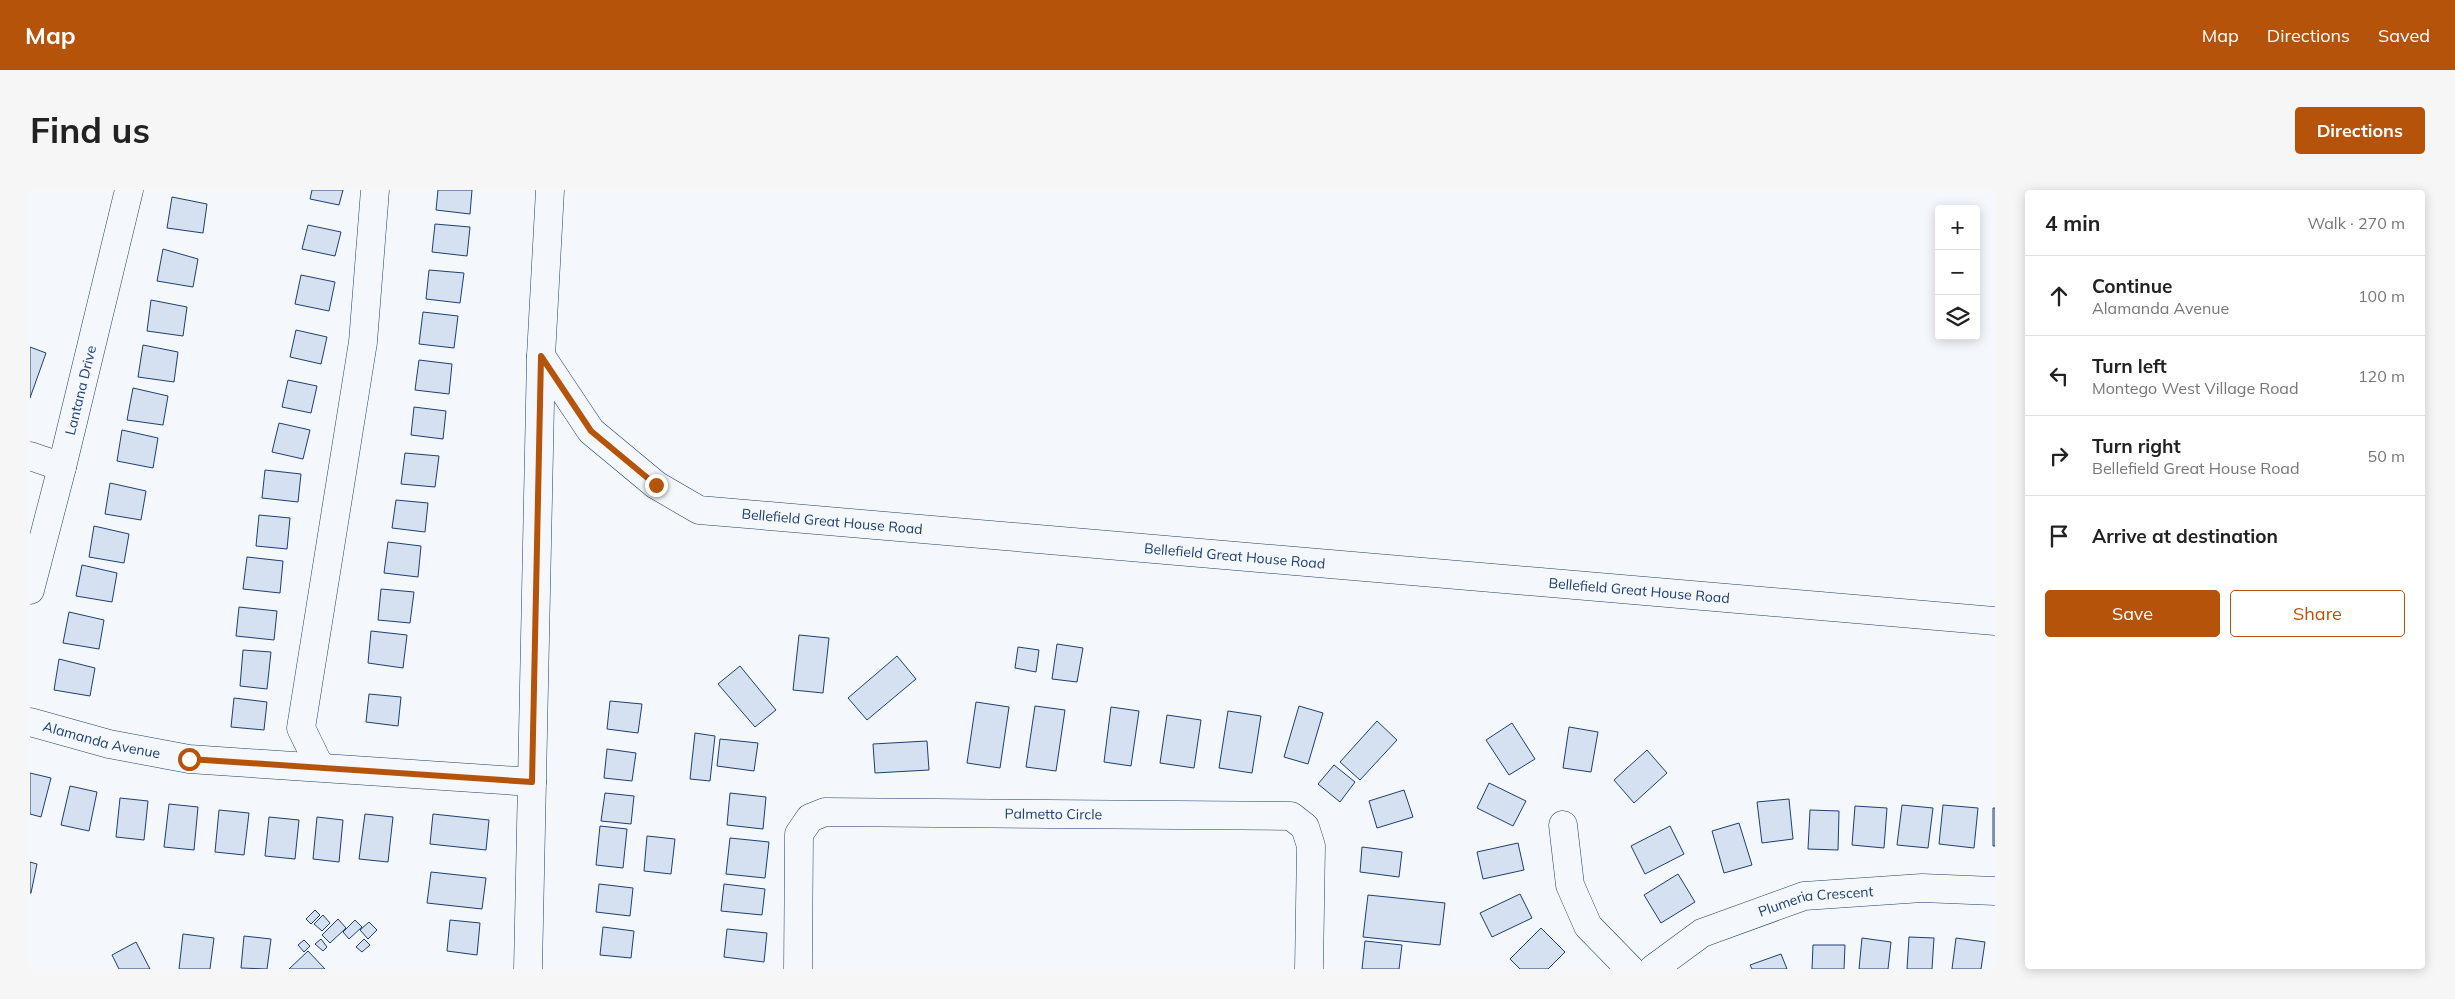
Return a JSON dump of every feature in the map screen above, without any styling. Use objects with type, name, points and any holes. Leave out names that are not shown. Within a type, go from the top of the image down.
[{"type":"street","name":"Lantana Drive","points":[[30,590],[130,190]]},
{"type":"street","points":[[320,767],[301,728],[363,342],[375,190]]},
{"type":"street","points":[[528,969],[541,356],[550,190]]},
{"type":"street","name":"Bellefield Great House Road","points":[[541,356],[591,431],[656,485],[699,510],[1995,621]]},
{"type":"street","points":[[30,456],[62,467]]},
{"type":"street","name":"Alamanda Avenue","points":[[30,722],[109,744],[189,759],[532,782]]},
{"type":"street","name":"Palmetto Circle","points":[[798,969],[799,834],[810,818],[825,812],[835,812],[1291,816],[1305,827],[1311,846],[1308,969]]},
{"type":"street","points":[[1563,825],[1570,886],[1588,926],[1630,969]]},
{"type":"street","name":"Plumeria Crescent","points":[[1653,969],[1702,933],[1804,896],[1922,888],[1995,891]]},
{"type":"building","points":[[312,190],[343,190],[339,205],[310,199]]},
{"type":"building","points":[[438,190],[472,190],[470,214],[436,210]]},
{"type":"building","points":[[172,197],[207,204],[203,233],[167,228]]},
{"type":"building","points":[[435,224],[470,227],[467,256],[432,252]]},
{"type":"building","points":[[308,225],[341,232],[335,256],[302,249]]},
{"type":"building","points":[[163,249],[198,259],[193,287],[157,281]]},
{"type":"building","points":[[429,270],[464,273],[460,303],[426,299]]},
{"type":"building","points":[[301,275],[335,282],[329,311],[295,304]]},
{"type":"building","points":[[151,300],[187,307],[183,336],[147,331]]},
{"type":"building","points":[[423,312],[458,316],[454,348],[419,344]]},
{"type":"building","points":[[296,330],[327,337],[321,364],[290,357]]},
{"type":"building","points":[[143,345],[178,352],[174,382],[138,377]]},
{"type":"building","points":[[30,347],[46,353],[30,398]]},
{"type":"building","points":[[419,360],[452,364],[449,394],[415,390]]},
{"type":"building","points":[[288,380],[317,386],[311,413],[282,407]]},
{"type":"building","points":[[133,388],[168,396],[163,425],[127,420]]},
{"type":"building","points":[[414,407],[446,411],[443,439],[411,435]]},
{"type":"building","points":[[279,423],[310,430],[303,459],[272,452]]},
{"type":"building","points":[[122,430],[158,438],[153,468],[117,461]]},
{"type":"building","points":[[405,453],[439,456],[435,487],[401,484]]},
{"type":"building","points":[[265,470],[301,474],[298,502],[262,498]]},
{"type":"building","points":[[110,483],[146,491],[141,520],[105,514]]},
{"type":"building","points":[[396,500],[428,503],[425,532],[392,528]]},
{"type":"building","points":[[259,515],[290,518],[287,549],[256,546]]},
{"type":"building","points":[[94,526],[129,534],[124,563],[89,557]]},
{"type":"building","points":[[388,542],[421,546],[418,577],[384,573]]},
{"type":"building","points":[[247,557],[283,561],[280,593],[243,589]]},
{"type":"building","points":[[82,565],[117,573],[112,602],[76,596]]},
{"type":"building","points":[[381,589],[414,592],[410,623],[378,620]]},
{"type":"building","points":[[239,607],[277,611],[274,640],[236,636]]},
{"type":"building","points":[[69,612],[104,620],[99,649],[63,643]]},
{"type":"building","points":[[371,631],[407,635],[403,668],[368,663]]},
{"type":"building","points":[[799,635],[829,638],[823,693],[793,690]]},
{"type":"building","points":[[1057,644],[1083,648],[1077,682],[1052,679]]},
{"type":"building","points":[[1018,647],[1039,650],[1036,672],[1015,668]]},
{"type":"building","points":[[243,650],[271,652],[267,689],[240,686]]},
{"type":"building","points":[[897,656],[916,679],[867,720],[848,698]]},
{"type":"building","points":[[59,659],[95,668],[90,696],[54,690]]},
{"type":"building","points":[[740,666],[776,710],[755,727],[718,684]]},
{"type":"building","points":[[369,694],[401,697],[398,726],[366,722]]},
{"type":"building","points":[[234,698],[267,702],[264,730],[231,727]]},
{"type":"building","points":[[610,701],[642,704],[638,733],[607,729]]},
{"type":"building","points":[[976,702],[1009,707],[1000,768],[967,763]]},
{"type":"building","points":[[1035,706],[1065,710],[1056,771],[1026,767]]},
{"type":"building","points":[[1299,706],[1323,713],[1308,764],[1284,757]]},
{"type":"building","points":[[1111,707],[1139,711],[1131,766],[1104,762]]},
{"type":"building","points":[[1228,711],[1261,716],[1252,773],[1219,768]]},
{"type":"building","points":[[1167,715],[1201,720],[1194,768],[1160,763]]},
{"type":"building","points":[[1377,721],[1397,740],[1360,780],[1340,762]]},
{"type":"building","points":[[1512,723],[1535,759],[1509,775],[1486,740]]},
{"type":"building","points":[[1569,727],[1598,732],[1591,772],[1563,768]]},
{"type":"building","points":[[695,733],[715,736],[710,781],[690,779]]},
{"type":"building","points":[[720,739],[758,743],[754,771],[717,766]]},
{"type":"building","points":[[927,741],[929,770],[875,773],[873,744]]},
{"type":"building","points":[[607,749],[636,753],[632,781],[604,778]]},
{"type":"building","points":[[1647,750],[1667,773],[1634,803],[1614,780]]},
{"type":"building","points":[[1334,765],[1355,782],[1340,802],[1318,784]]},
{"type":"building","points":[[30,773],[51,778],[41,817],[30,814]]},
{"type":"building","points":[[1489,783],[1526,801],[1513,826],[1477,808]]},
{"type":"building","points":[[70,786],[97,792],[89,831],[61,825]]},
{"type":"building","points":[[1404,790],[1413,817],[1377,828],[1369,801]]},
{"type":"building","points":[[605,793],[634,796],[631,824],[601,821]]},
{"type":"building","points":[[730,793],[766,797],[763,829],[727,825]]},
{"type":"building","points":[[120,798],[148,801],[144,840],[116,837]]},
{"type":"building","points":[[1789,799],[1793,839],[1762,843],[1757,802]]},
{"type":"building","points":[[169,804],[198,807],[194,850],[164,847]]},
{"type":"building","points":[[1902,805],[1933,808],[1928,848],[1897,845]]},
{"type":"building","points":[[1943,805],[1978,808],[1974,848],[1939,844]]},
{"type":"building","points":[[1855,806],[1887,808],[1884,848],[1852,845]]},
{"type":"building","points":[[1993,808],[1995,808],[1995,846],[1993,846]]},
{"type":"building","points":[[219,810],[249,813],[244,855],[215,852]]},
{"type":"building","points":[[1810,810],[1839,811],[1838,850],[1808,849]]},
{"type":"building","points":[[365,814],[393,817],[388,862],[359,859]]},
{"type":"building","points":[[433,814],[489,820],[486,850],[430,844]]},
{"type":"building","points":[[269,817],[299,820],[295,859],[265,856]]},
{"type":"building","points":[[317,817],[343,820],[339,862],[313,859]]},
{"type":"building","points":[[1739,823],[1752,865],[1724,873],[1712,831]]},
{"type":"building","points":[[600,826],[627,829],[623,868],[596,865]]},
{"type":"building","points":[[1670,826],[1684,854],[1645,874],[1631,846]]},
{"type":"building","points":[[647,836],[675,839],[671,874],[644,871]]},
{"type":"building","points":[[730,838],[769,842],[765,878],[726,874]]},
{"type":"building","points":[[1518,843],[1524,870],[1483,879],[1477,852]]},
{"type":"building","points":[[1362,847],[1402,852],[1399,877],[1360,872]]},
{"type":"building","points":[[30,862],[37,864],[31,893],[30,893]]},
{"type":"building","points":[[431,872],[486,878],[482,909],[427,903]]},
{"type":"building","points":[[1678,874],[1695,902],[1661,923],[1644,895]]},
{"type":"building","points":[[599,884],[633,888],[630,916],[596,912]]},
{"type":"building","points":[[724,884],[765,889],[762,915],[721,911]]},
{"type":"building","points":[[1520,894],[1532,918],[1492,937],[1480,913]]},
{"type":"building","points":[[1368,895],[1445,903],[1440,945],[1363,937]]},
{"type":"building","points":[[315,910],[320,915],[311,924],[306,919]]},
{"type":"building","points":[[323,915],[330,923],[322,931],[314,924]]},
{"type":"building","points":[[338,919],[346,928],[330,943],[322,935]]},
{"type":"building","points":[[355,920],[362,927],[349,939],[343,932]]},
{"type":"building","points":[[450,920],[480,923],[477,955],[447,951]]},
{"type":"building","points":[[369,922],[377,930],[368,939],[360,930]]},
{"type":"building","points":[[603,927],[634,931],[631,958],[600,955]]},
{"type":"building","points":[[1541,928],[1565,952],[1548,969],[1520,969],[1510,959]]},
{"type":"building","points":[[727,929],[767,933],[764,962],[724,957]]},
{"type":"building","points":[[183,934],[214,938],[210,969],[179,969]]},
{"type":"building","points":[[244,936],[271,939],[267,969],[241,968]]},
{"type":"building","points":[[1909,937],[1934,938],[1932,969],[1907,969]]},
{"type":"building","points":[[1862,938],[1891,942],[1888,969],[1859,969]]},
{"type":"building","points":[[1956,938],[1985,942],[1981,969],[1952,969]]},
{"type":"building","points":[[321,939],[327,947],[323,951],[315,944]]},
{"type":"building","points":[[364,939],[370,945],[362,952],[356,947]]},
{"type":"building","points":[[304,940],[310,946],[304,952],[298,945]]},
{"type":"building","points":[[1365,941],[1402,945],[1399,969],[1362,969]]},
{"type":"building","points":[[136,942],[150,969],[119,969],[112,955]]},
{"type":"building","points":[[1813,945],[1845,945],[1844,969],[1812,969]]},
{"type":"building","points":[[308,951],[325,969],[289,969]]},
{"type":"building","points":[[1781,954],[1787,969],[1752,969],[1750,965]]},
{"type":"route","points":[[189,759],[532,782],[541,356],[591,431],[656,485]]}]
